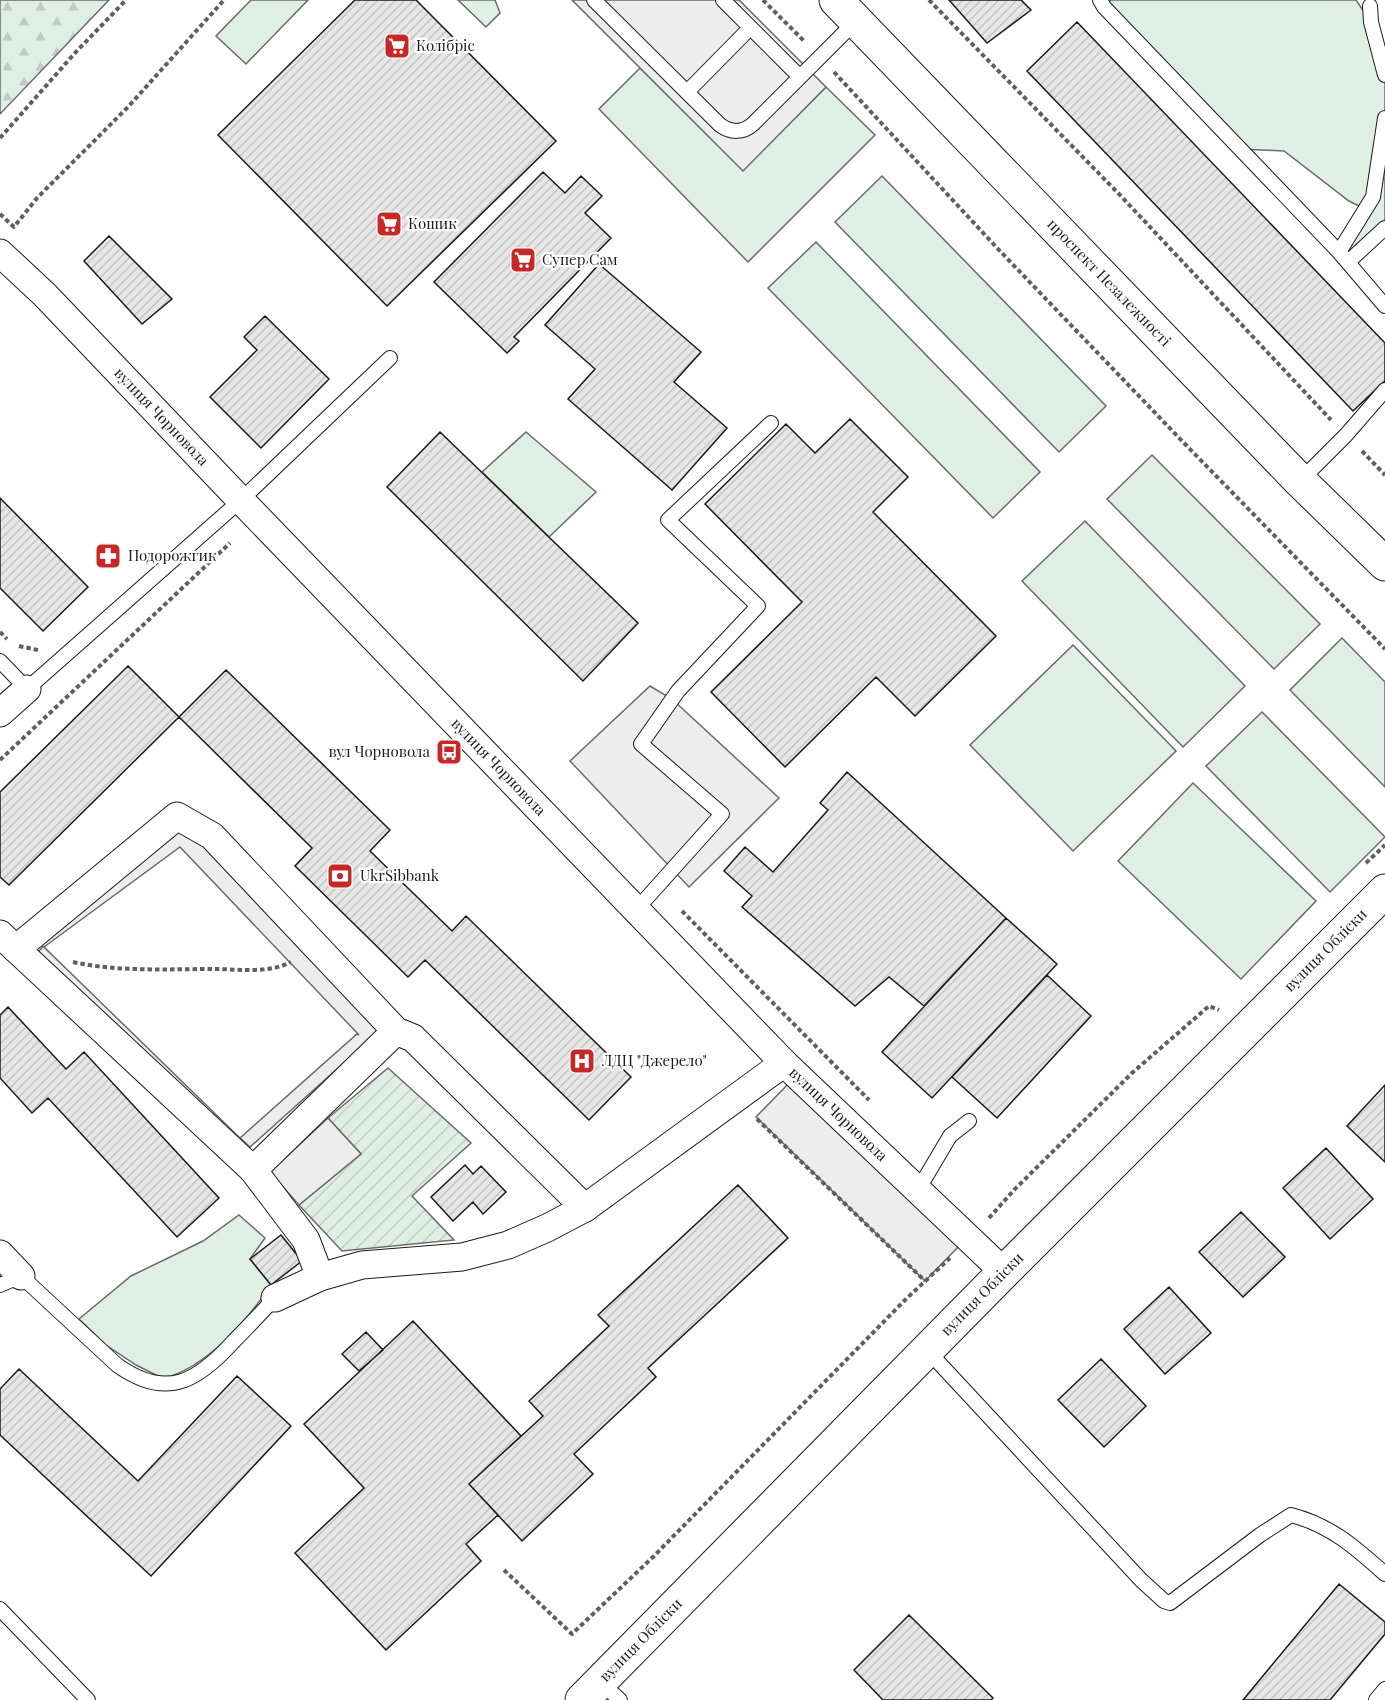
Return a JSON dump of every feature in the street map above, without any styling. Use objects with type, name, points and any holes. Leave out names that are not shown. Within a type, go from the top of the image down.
[{"type":"main road","name":"проспект Незалежності","points":[[846,11],[1300,481],[1385,564]]},
{"type":"main road","name":"вулиця Обліски","points":[[600,1694],[927,1350],[1385,891]]},
{"type":"street","name":"вулиця Чорновола","points":[[0,253],[45,295],[784,1063],[1004,1272]]},
{"type":"street","points":[[0,713],[27,688]]},
{"type":"street","points":[[320,1277],[306,1240],[253,1170],[8,942],[177,816],[212,836],[396,1031],[412,1038],[585,1208]]},
{"type":"street","points":[[253,1170],[396,1031]]},
{"type":"street","points":[[274,1298],[320,1277],[362,1265],[462,1257],[508,1245],[547,1228],[585,1208],[784,1063]]},
{"type":"street","points":[[0,1254],[11,1280]]},
{"type":"lane","points":[[594,0],[720,125],[737,132],[748,129],[820,57],[846,11]]},
{"type":"lane","points":[[723,0],[800,77]]},
{"type":"lane","points":[[1100,0],[1344,257],[1385,306]]},
{"type":"lane","points":[[1370,6],[1371,22],[1385,75]]},
{"type":"lane","points":[[687,92],[750,28]]},
{"type":"lane","points":[[1344,257],[1373,197],[1385,118]]},
{"type":"lane","points":[[1344,257],[1385,228]]},
{"type":"lane","points":[[0,661],[27,688],[241,500],[390,358]]},
{"type":"lane","points":[[1300,481],[1346,435],[1385,390]]},
{"type":"lane","points":[[636,910],[722,814],[641,744],[678,691],[758,606],[668,520],[771,423]]},
{"type":"lane","points":[[918,1190],[950,1136],[969,1121]]},
{"type":"lane","points":[[11,1280],[132,1376],[149,1382],[167,1384],[185,1381],[201,1374],[274,1298]]},
{"type":"lane","points":[[927,1350],[1141,1580],[1164,1601],[1170,1603],[1260,1534],[1291,1515],[1324,1526],[1362,1553],[1385,1574]]},
{"type":"lane","points":[[0,1609],[88,1700]]},
{"type":"lane","points":[[1376,1700],[1385,1689]]},
{"type":"path","points":[[0,138],[74,54],[126,0]]},
{"type":"path","points":[[0,214],[14,226],[36,198],[128,107],[224,0]]},
{"type":"path","points":[[763,0],[820,57],[1127,384],[1385,649]]},
{"type":"path","points":[[929,0],[1120,195],[1385,475]]},
{"type":"path","points":[[0,760],[231,543]]},
{"type":"path","points":[[0,632],[12,643],[23,648],[36,651],[43,648]]},
{"type":"path","points":[[1361,869],[1385,845]]},
{"type":"path","points":[[63,959],[97,967],[252,970],[282,967],[318,948]]},
{"type":"path","points":[[504,1570],[572,1634],[662,1547],[906,1299],[970,1239],[1014,1190],[1132,1073],[1209,1006],[1224,1012]]},
{"type":"green space","points":[[0,0],[109,0],[0,114]]},
{"type":"green space","points":[[251,0],[308,0],[246,64],[216,36]]},
{"type":"green space","points":[[458,0],[495,0],[500,13],[486,27]]},
{"type":"green space","points":[[1111,0],[1356,0],[1371,22],[1385,75],[1385,228],[1348,262],[1339,252],[1365,209],[1349,201],[1284,151],[1240,149],[1104,7]]},
{"type":"green space","points":[[640,68],[743,170],[826,87],[875,135],[748,262],[599,109]]},
{"type":"green space","points":[[882,176],[1106,406],[1059,452],[835,222]]},
{"type":"green space","points":[[816,242],[1040,472],[993,518],[768,288]]},
{"type":"green space","points":[[526,432],[596,492],[549,537],[482,472]]},
{"type":"green space","points":[[1152,455],[1320,624],[1274,669],[1107,499]]},
{"type":"green space","points":[[1085,521],[1245,686],[1183,747],[1022,581]]},
{"type":"green space","points":[[1342,638],[1385,682],[1385,787],[1290,690]]},
{"type":"green space","points":[[1073,645],[1176,751],[1073,851],[970,745]]},
{"type":"green space","points":[[1262,712],[1385,837],[1330,892],[1206,766]]},
{"type":"green space","points":[[1193,783],[1316,901],[1241,979],[1118,861]]},
{"type":"green space","points":[[388,1068],[471,1143],[412,1196],[454,1240],[342,1251],[299,1205],[361,1154],[328,1118]]},
{"type":"green space","points":[[239,1215],[265,1238],[250,1259],[271,1285],[237,1329],[194,1365],[164,1379],[136,1365],[106,1345],[79,1319],[131,1276],[203,1241]]},
{"type":"shaded area","points":[[572,0],[739,0],[826,87],[743,171]]},
{"type":"shaded area","points":[[650,686],[672,699],[779,798],[689,887],[570,761]]},
{"type":"shaded area","points":[[177,816],[384,1030],[367,1042],[250,1147],[240,1138],[227,1145],[29,961],[43,947],[34,935]],"holes":[[[180,847],[359,1035],[357,1034],[240,1138],[44,947]]]},
{"type":"shaded area","points":[[791,1081],[960,1245],[925,1281],[756,1117]]},
{"type":"shaded area","points":[[328,1118],[361,1154],[299,1205],[270,1172]]},
{"type":"building","name":"Кошик","points":[[355,0],[416,0],[556,141],[387,306],[218,135]]},
{"type":"building","points":[[949,0],[1021,0],[1031,10],[987,43]]},
{"type":"building","points":[[1077,22],[1385,343],[1385,381],[1353,411],[1027,71]]},
{"type":"building","name":"Супер Сам","points":[[543,172],[565,193],[581,176],[602,196],[585,213],[611,238],[514,337],[519,341],[507,353],[434,282]]},
{"type":"building","points":[[109,236],[172,299],[142,324],[84,261]]},
{"type":"building","points":[[599,264],[701,352],[674,382],[727,428],[672,490],[568,399],[595,369],[545,325]]},
{"type":"building","points":[[265,316],[329,379],[261,448],[210,397],[257,350],[244,337]]},
{"type":"building","points":[[850,419],[908,477],[873,512],[996,636],[915,716],[876,677],[785,767],[711,692],[802,602],[705,504],[786,424],[815,453]]},
{"type":"building","points":[[440,432],[638,623],[583,681],[387,487]]},
{"type":"building","points":[[0,498],[88,587],[43,631],[0,588]]},
{"type":"building","points":[[128,666],[179,717],[9,885],[0,877],[0,792]]},
{"type":"building","points":[[226,670],[390,830],[370,851],[452,931],[466,916],[631,1077],[589,1120],[425,960],[408,977],[295,866],[312,848],[179,717]]},
{"type":"building","points":[[847,772],[1006,918],[924,1006],[889,977],[855,1006],[742,907],[752,896],[724,871],[745,847],[773,872],[828,810],[820,803]]},
{"type":"building","points":[[1006,918],[1057,964],[932,1098],[882,1052]]},
{"type":"building","points":[[1047,975],[1091,1016],[997,1118],[952,1077]]},
{"type":"building","points":[[8,1007],[66,1069],[84,1052],[219,1198],[177,1237],[48,1098],[32,1113],[0,1078],[0,1015]]},
{"type":"building","points":[[1385,1085],[1385,1162],[1347,1126]]},
{"type":"building","points":[[1326,1148],[1373,1199],[1330,1239],[1283,1188]]},
{"type":"building","points":[[465,1165],[473,1174],[481,1166],[506,1192],[483,1214],[473,1202],[453,1221],[431,1197]]},
{"type":"building","points":[[738,1185],[788,1238],[648,1368],[656,1377],[574,1454],[593,1474],[522,1541],[469,1484],[543,1416],[529,1401],[609,1326],[598,1315]]},
{"type":"building","points":[[1241,1212],[1285,1257],[1243,1297],[1199,1252]]},
{"type":"building","points":[[281,1235],[302,1261],[271,1285],[250,1259]]},
{"type":"building","points":[[1169,1287],[1211,1333],[1165,1374],[1124,1329]]},
{"type":"building","points":[[413,1321],[521,1436],[469,1484],[498,1515],[466,1544],[481,1561],[386,1650],[295,1553],[364,1488],[304,1424]]},
{"type":"building","points":[[366,1332],[383,1350],[359,1371],[342,1354]]},
{"type":"building","points":[[1101,1359],[1146,1406],[1104,1447],[1058,1400]]},
{"type":"building","points":[[19,1369],[138,1481],[237,1376],[291,1426],[151,1576],[0,1435],[0,1389]]},
{"type":"building","points":[[1339,1584],[1385,1622],[1385,1634],[1330,1700],[1243,1700]]},
{"type":"building","points":[[909,1615],[993,1698],[991,1700],[883,1700],[854,1670]]},
{"type":"place","name":"Колібріс","points":[[397,46]]},
{"type":"place","name":"Кошик","points":[[389,224]]},
{"type":"place","name":"Супер Сам","points":[[523,260]]},
{"type":"place","name":"Подорожгик","points":[[108,556]]},
{"type":"place","name":"вул Чорновола","points":[[449,752]]},
{"type":"place","name":"UkrSibbank","points":[[340,876]]},
{"type":"place","name":"ЛДЦ \"Джерело\"","points":[[582,1061]]}]
